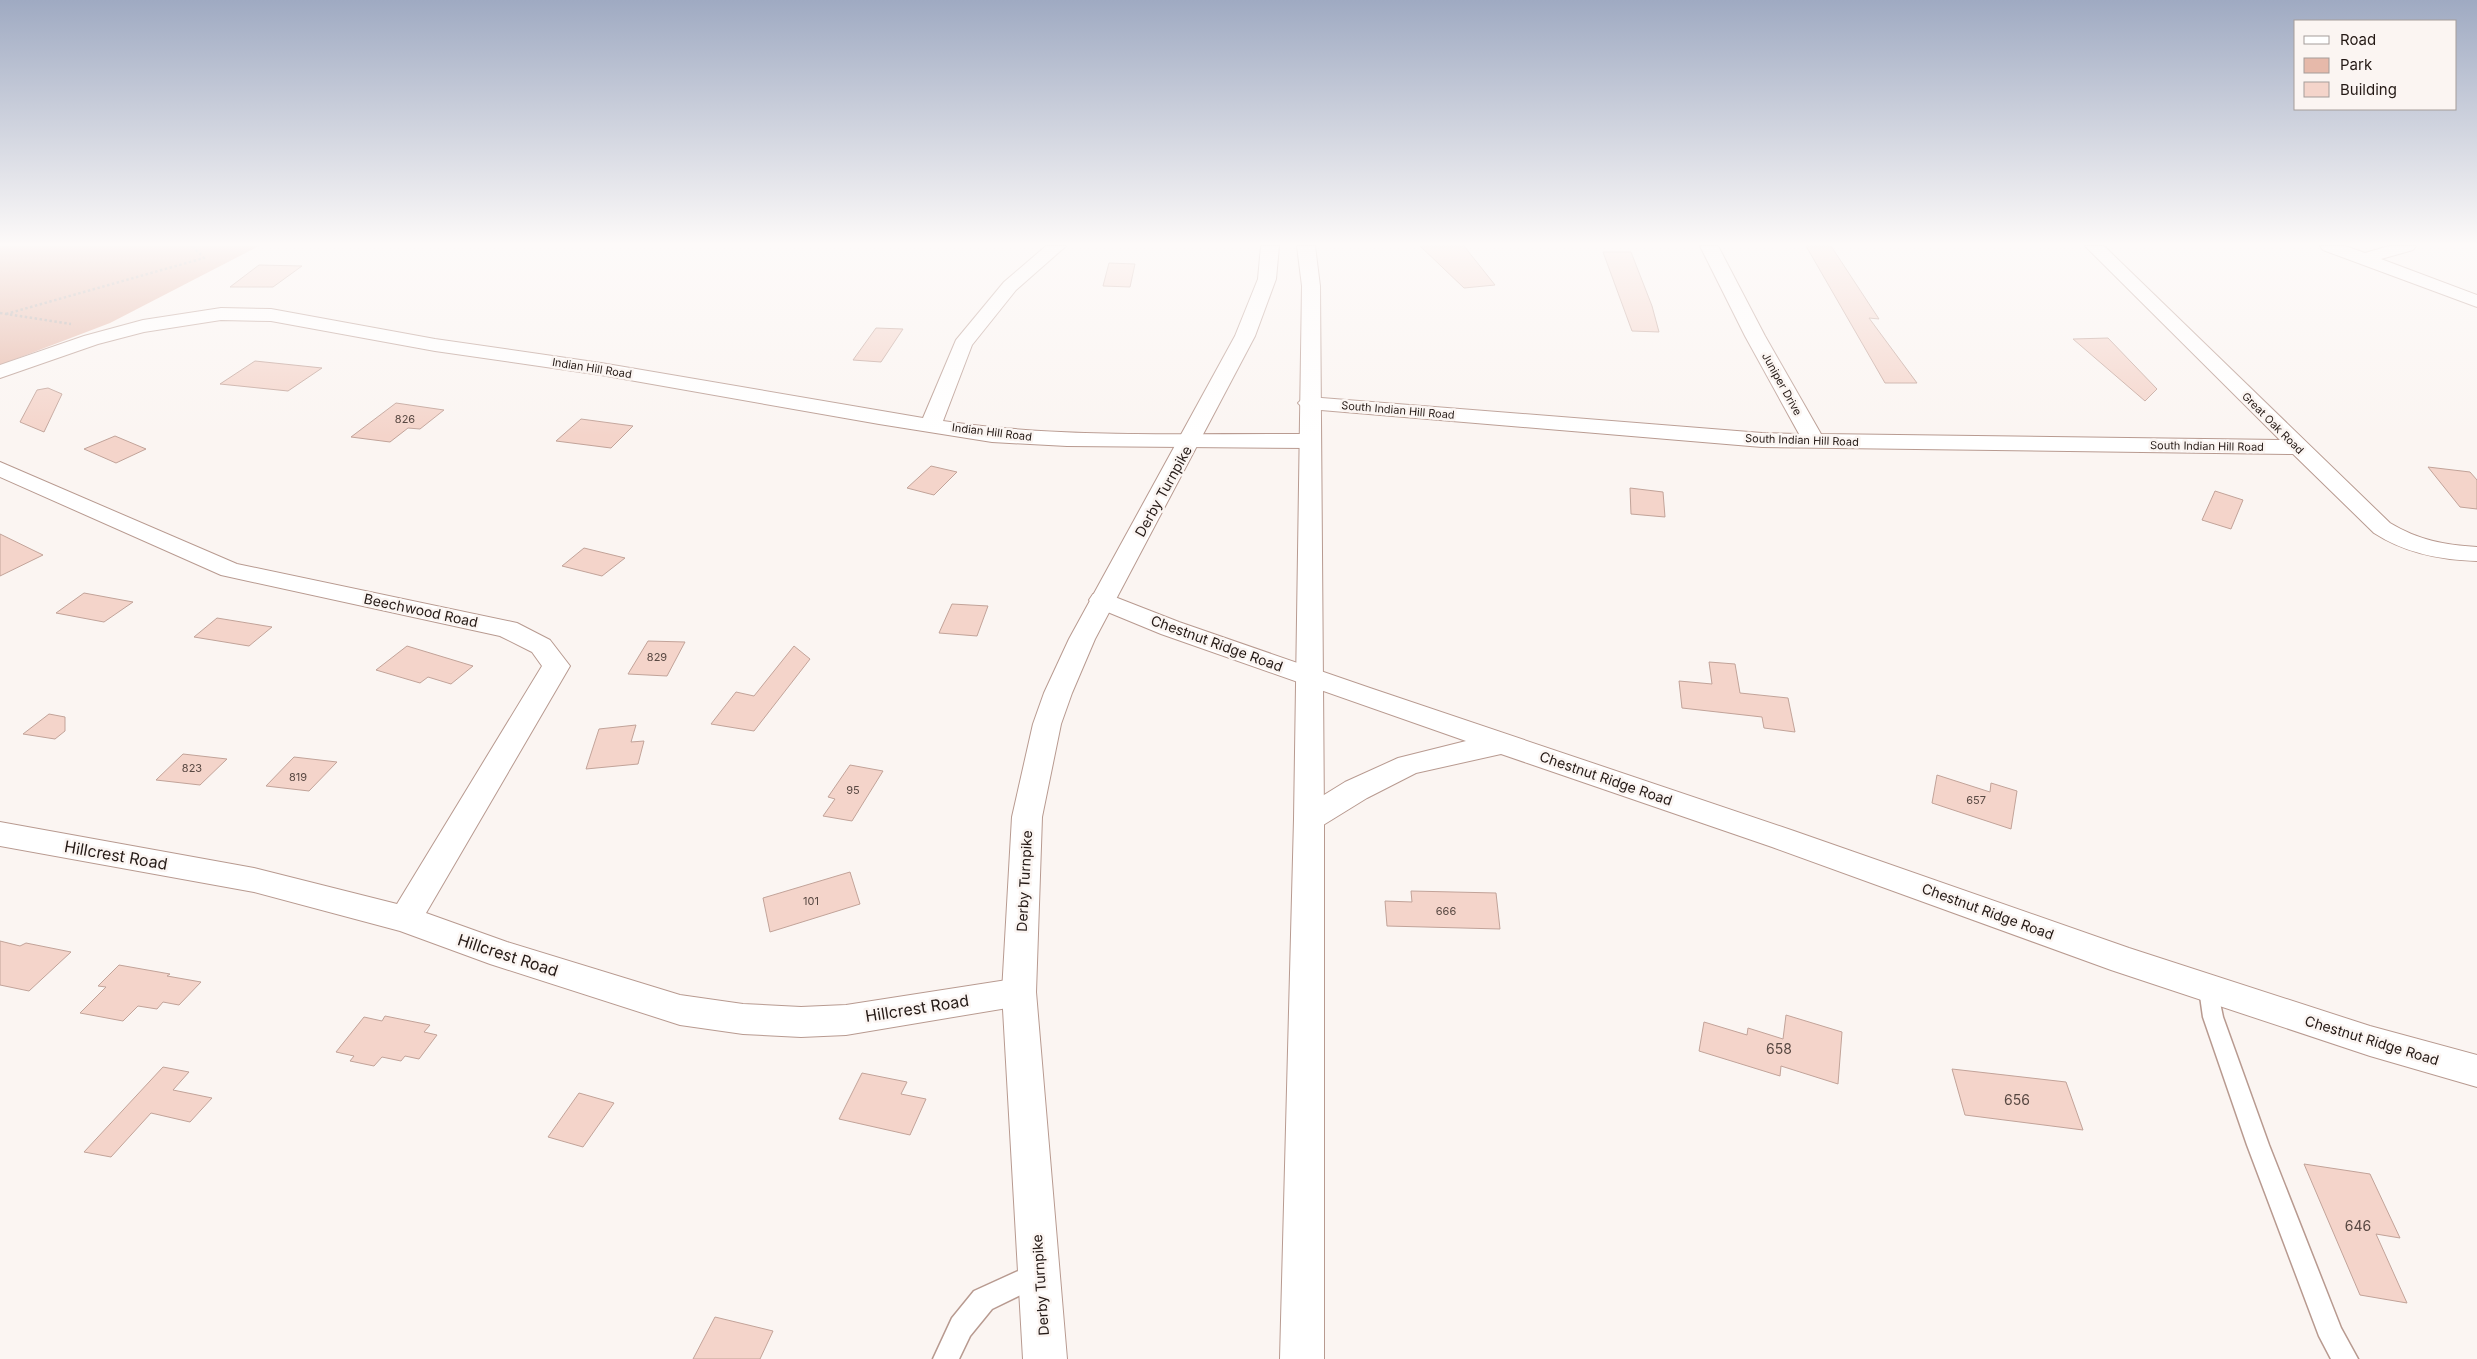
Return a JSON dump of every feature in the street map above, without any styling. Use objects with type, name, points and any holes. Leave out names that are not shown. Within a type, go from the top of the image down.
[{"type":"main road","points":[[931,424],[963,344],[991,309]]},
{"type":"main road","name":"Derby Turnpike","points":[[1045,1359],[1019,992],[1028,817],[1040,754],[1047,724],[1058,693],[1102,600],[1191,439],[1245,336],[1255,309]]},
{"type":"main road","points":[[1302,1359],[1309,819],[1311,309]]},
{"type":"main road","name":"Juniper Drive","points":[[1741,309],[1814,441]]},
{"type":"main road","name":"Great Oak Road","points":[[2158,309],[2296,446],[2390,534],[2426,548],[2477,554]]},
{"type":"main road","name":"Indian Hill Road","points":[[0,372],[115,333],[194,317],[220,314],[271,315],[435,345],[601,369],[869,416],[1021,437],[1191,439]]},
{"type":"main road","name":"South Indian Hill Road","points":[[1309,403],[1752,439],[2296,446]]},
{"type":"main road","name":"Derby Turnpike","points":[[1191,439],[1309,441]]},
{"type":"main road","name":"Beechwood Road","points":[[0,469],[230,570],[508,629],[541,646],[556,666],[405,919]]},
{"type":"main road","name":"Chestnut Ridge Road","points":[[1102,600],[1170,628],[1308,677],[1783,839],[2209,989],[2370,1041],[2477,1071]]},
{"type":"main road","points":[[1309,819],[1356,790],[1408,765],[1502,743]]},
{"type":"main road","name":"Hillcrest Road","points":[[0,834],[254,880],[405,919],[502,954],[680,1010],[743,1019],[801,1022],[846,1020],[1019,992]]},
{"type":"lane","points":[[2209,989],[2213,1017],[2258,1145],[2329,1327],[2345,1359]]},
{"type":"lane","points":[[946,1359],[961,1327],[983,1300],[1039,1274]]},
{"type":"path","points":[[6,314],[22,309]]},
{"type":"path","points":[[0,313],[102,328],[115,333]]},
{"type":"green space","points":[[0,309],[136,309],[110,323],[0,365]]},
{"type":"building","points":[[1624,309],[1653,309],[1659,332],[1632,331]]},
{"type":"building","points":[[1843,309],[1873,309],[1879,319],[1869,318],[1917,383],[1885,383]]},
{"type":"building","points":[[876,328],[903,329],[881,362],[853,360]]},
{"type":"building","points":[[2108,338],[2157,389],[2145,401],[2073,339]]},
{"type":"building","points":[[255,361],[322,368],[288,391],[220,384]]},
{"type":"building","points":[[48,388],[62,394],[44,432],[20,422],[37,390]]},
{"type":"building","points":[[396,403],[444,410],[420,429],[408,428],[390,442],[351,437]]},
{"type":"building","points":[[581,419],[633,426],[611,448],[556,441]]},
{"type":"building","points":[[115,436],[146,449],[116,463],[84,449]]},
{"type":"building","points":[[931,466],[957,472],[934,495],[907,488]]},
{"type":"building","points":[[2428,467],[2470,472],[2477,480],[2477,509],[2460,507]]},
{"type":"building","points":[[1630,488],[1663,492],[1665,517],[1631,514]]},
{"type":"building","points":[[2215,491],[2243,500],[2231,529],[2202,520]]},
{"type":"building","points":[[0,534],[43,555],[0,576]]},
{"type":"building","points":[[584,548],[625,558],[602,576],[562,566]]},
{"type":"building","points":[[84,593],[133,602],[104,622],[56,613]]},
{"type":"building","points":[[952,604],[988,606],[977,636],[939,633]]},
{"type":"building","points":[[217,618],[272,627],[249,646],[194,637]]},
{"type":"building","points":[[648,641],[685,642],[667,676],[628,674]]},
{"type":"building","points":[[407,646],[473,666],[451,684],[428,677],[420,683],[376,670]]},
{"type":"building","points":[[794,646],[810,659],[754,731],[711,724],[736,692],[754,696]]},
{"type":"building","points":[[1709,662],[1735,664],[1740,693],[1788,698],[1795,732],[1764,728],[1762,717],[1682,708],[1679,681],[1712,684]]},
{"type":"building","points":[[49,714],[65,717],[65,731],[55,739],[23,734]]},
{"type":"building","points":[[636,725],[631,742],[644,741],[638,764],[586,769],[599,729]]},
{"type":"building","points":[[183,754],[227,759],[200,785],[156,780]]},
{"type":"building","points":[[294,757],[337,762],[309,791],[266,786]]},
{"type":"building","points":[[850,765],[883,771],[852,821],[823,816],[835,799],[828,797]]},
{"type":"building","points":[[1937,775],[1990,792],[1991,783],[2017,791],[2011,829],[1932,803]]},
{"type":"building","points":[[850,872],[860,904],[770,932],[763,898]]},
{"type":"building","points":[[1411,891],[1496,893],[1500,929],[1387,926],[1385,901],[1412,902]]},
{"type":"building","points":[[0,941],[20,946],[26,943],[71,952],[29,991],[0,985]]},
{"type":"building","points":[[119,965],[170,974],[167,976],[201,982],[179,1005],[163,1002],[157,1009],[138,1006],[123,1021],[80,1013],[106,987],[98,986]]},
{"type":"building","points":[[1786,1015],[1842,1032],[1838,1084],[1781,1066],[1780,1076],[1699,1051],[1704,1022],[1747,1035],[1748,1028],[1783,1039]]},
{"type":"building","points":[[385,1016],[430,1025],[424,1032],[437,1035],[419,1059],[405,1056],[401,1061],[382,1057],[374,1066],[350,1061],[354,1056],[336,1052],[364,1017],[382,1021]]},
{"type":"building","points":[[163,1067],[189,1072],[173,1090],[212,1098],[190,1122],[151,1113],[111,1157],[84,1152]]},
{"type":"building","points":[[1952,1069],[2066,1082],[2083,1130],[1965,1115]]},
{"type":"building","points":[[862,1073],[907,1082],[901,1094],[926,1099],[910,1135],[839,1119]]},
{"type":"building","points":[[579,1093],[614,1103],[583,1147],[548,1137]]},
{"type":"building","points":[[2304,1164],[2370,1174],[2400,1238],[2376,1234],[2407,1303],[2360,1295]]},
{"type":"building","points":[[715,1317],[773,1331],[760,1359],[693,1359]]}]
